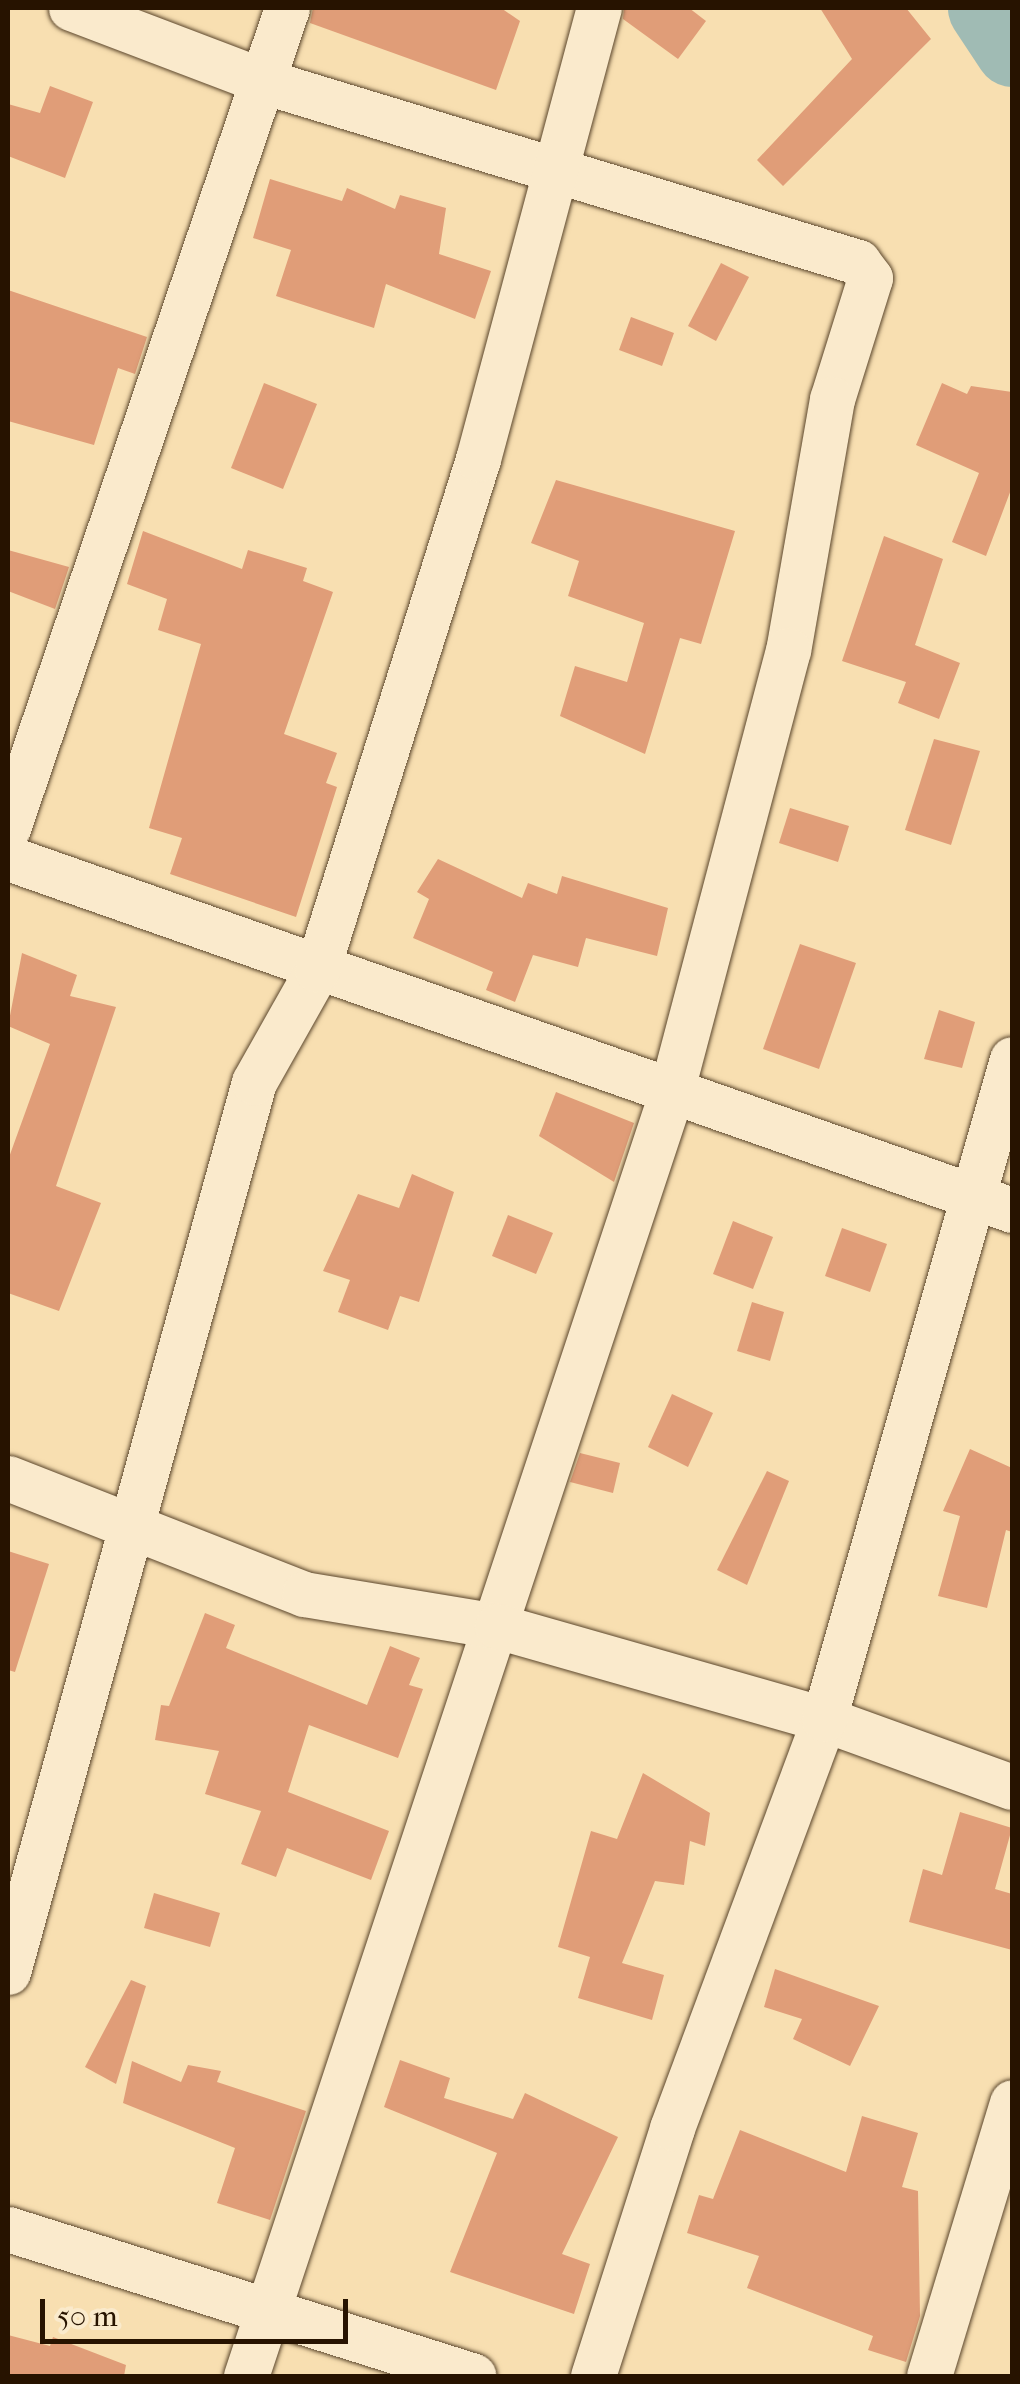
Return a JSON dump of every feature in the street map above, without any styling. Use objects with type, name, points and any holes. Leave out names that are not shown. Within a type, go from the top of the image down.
[{"type":"street","points":[[71,8],[266,82],[858,262],[870,278],[832,399],[788,650],[670,1094],[246,2376]]},
{"type":"street","points":[[8,828],[266,82],[287,8]]},
{"type":"street","points":[[8,1972],[254,1082],[317,970],[478,459],[599,8]]},
{"type":"street","points":[[8,858],[670,1094],[993,1204]]},
{"type":"street","points":[[593,2376],[672,2128],[824,1719],[993,1204],[1012,1059]]},
{"type":"street","points":[[8,1478],[304,1594],[497,1626],[824,1719],[1012,1787]]},
{"type":"street","points":[[930,2376],[1012,2102]]},
{"type":"street","points":[[8,2229],[473,2376]]},
{"type":"building","points":[[313,8],[501,8],[520,21],[496,90],[310,23]]},
{"type":"building","points":[[624,8],[689,8],[706,21],[678,59],[623,19]]},
{"type":"building","points":[[820,8],[906,8],[931,39],[783,186],[757,160],[852,59]]},
{"type":"building","points":[[50,86],[93,102],[65,178],[8,156],[8,104],[40,113]]},
{"type":"building","points":[[270,179],[342,201],[347,188],[395,209],[400,195],[446,208],[439,254],[491,271],[475,319],[386,284],[374,328],[276,296],[291,250],[253,238]]},
{"type":"building","points":[[721,263],[749,277],[716,341],[688,326]]},
{"type":"building","points":[[8,290],[147,337],[135,374],[118,368],[94,445],[8,421]]},
{"type":"building","points":[[631,317],[674,333],[662,366],[619,350]]},
{"type":"building","points":[[264,383],[317,404],[283,489],[231,468]]},
{"type":"building","points":[[942,383],[967,394],[971,386],[1012,392],[1012,487],[986,556],[952,542],[979,473],[916,445]]},
{"type":"building","points":[[556,480],[735,531],[701,644],[680,638],[645,754],[560,716],[575,666],[627,682],[644,623],[568,596],[579,561],[531,543]]},
{"type":"building","points":[[143,531],[242,569],[248,550],[307,568],[303,581],[333,592],[284,734],[337,753],[326,783],[337,787],[296,917],[170,874],[182,838],[149,828],[201,644],[158,630],[167,599],[127,584]]},
{"type":"building","points":[[884,536],[943,559],[915,645],[960,663],[939,719],[898,703],[906,682],[842,661]]},
{"type":"building","points":[[8,550],[69,567],[55,609],[8,591]]},
{"type":"building","points":[[934,739],[980,751],[951,845],[905,830]]},
{"type":"building","points":[[790,808],[849,826],[838,862],[779,843]]},
{"type":"building","points":[[438,859],[522,898],[528,883],[557,894],[562,876],[668,908],[657,956],[586,938],[578,967],[533,955],[515,1002],[486,990],[493,972],[413,938],[429,899],[417,892]]},
{"type":"building","points":[[800,944],[856,963],[819,1069],[763,1049]]},
{"type":"building","points":[[22,953],[77,975],[70,996],[116,1007],[56,1186],[101,1203],[59,1311],[8,1293],[8,1160],[50,1044],[8,1026]]},
{"type":"building","points":[[939,1010],[975,1022],[962,1068],[924,1059]]},
{"type":"building","points":[[556,1092],[634,1123],[614,1182],[539,1136]]},
{"type":"building","points":[[412,1174],[454,1192],[419,1302],[400,1296],[388,1330],[338,1312],[350,1280],[323,1271],[358,1194],[399,1208]]},
{"type":"building","points":[[508,1215],[553,1233],[536,1274],[492,1256]]},
{"type":"building","points":[[733,1221],[773,1237],[753,1289],[713,1274]]},
{"type":"building","points":[[842,1228],[887,1244],[870,1292],[825,1276]]},
{"type":"building","points":[[752,1302],[784,1312],[770,1361],[737,1351]]},
{"type":"building","points":[[672,1394],[713,1413],[688,1467],[648,1447]]},
{"type":"building","points":[[970,1449],[1012,1468],[1012,1532],[1006,1530],[987,1608],[938,1596],[960,1516],[943,1511]]},
{"type":"building","points":[[580,1453],[620,1463],[613,1493],[570,1482]]},
{"type":"building","points":[[767,1471],[789,1481],[747,1585],[717,1570]]},
{"type":"building","points":[[8,1551],[49,1564],[15,1672],[8,1670]]},
{"type":"building","points":[[205,1613],[235,1625],[226,1648],[367,1705],[390,1646],[420,1658],[409,1685],[423,1689],[398,1758],[309,1725],[288,1792],[389,1831],[371,1880],[287,1848],[276,1877],[241,1864],[261,1811],[205,1794],[219,1751],[155,1740],[161,1705],[169,1706]]},
{"type":"building","points":[[643,1773],[710,1813],[705,1846],[690,1841],[684,1885],[655,1881],[622,1963],[664,1975],[652,2020],[578,1998],[590,1957],[558,1947],[591,1831],[617,1839]]},
{"type":"building","points":[[960,1812],[1012,1828],[995,1889],[1012,1894],[1012,1950],[909,1922],[923,1869],[942,1875]]},
{"type":"building","points":[[154,1893],[220,1913],[210,1947],[144,1928]]},
{"type":"building","points":[[775,1969],[879,2006],[850,2066],[793,2039],[802,2019],[764,2007]]},
{"type":"building","points":[[131,1980],[146,1986],[116,2084],[85,2067]]},
{"type":"building","points":[[400,2060],[450,2078],[444,2098],[513,2119],[525,2093],[618,2137],[562,2254],[590,2264],[574,2314],[450,2272],[497,2153],[384,2107]]},
{"type":"building","points":[[132,2061],[181,2082],[188,2065],[221,2071],[217,2082],[306,2111],[270,2220],[217,2203],[235,2148],[123,2103]]},
{"type":"building","points":[[862,2116],[918,2133],[902,2187],[918,2191],[920,2316],[906,2362],[868,2350],[873,2336],[747,2288],[759,2256],[687,2233],[699,2195],[713,2199],[740,2130],[846,2172]]},
{"type":"building","points":[[8,2335],[50,2346],[53,2337],[126,2365],[124,2376],[8,2376]]},
{"type":"waterway","points":[[985,8],[1012,49]]}]
